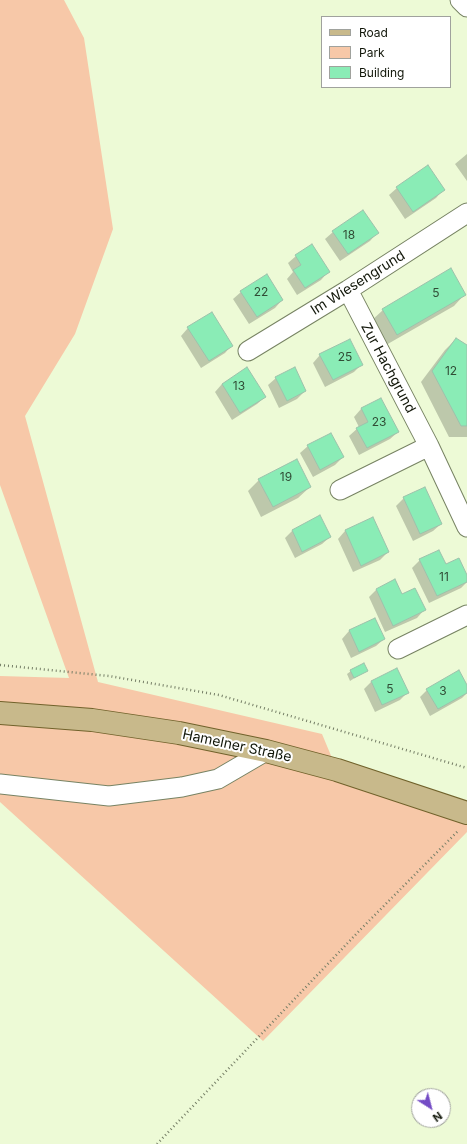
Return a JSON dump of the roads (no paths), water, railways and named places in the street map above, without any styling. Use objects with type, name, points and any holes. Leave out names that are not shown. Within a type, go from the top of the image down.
[{"type":"main road","name":"Hamelner Straße","points":[[0,713],[99,722],[179,733],[266,751],[337,770],[464,820]]},
{"type":"street","points":[[460,0],[467,7]]},
{"type":"street","name":"Im Wiesengrund","points":[[248,351],[348,290],[467,213]]},
{"type":"street","name":"Zur Hachgrund","points":[[348,290],[429,446],[467,527]]},
{"type":"street","points":[[340,490],[429,446]]},
{"type":"street","points":[[398,649],[467,615]]},
{"type":"street","points":[[0,784],[109,796],[182,787],[218,779],[266,751]]}]
